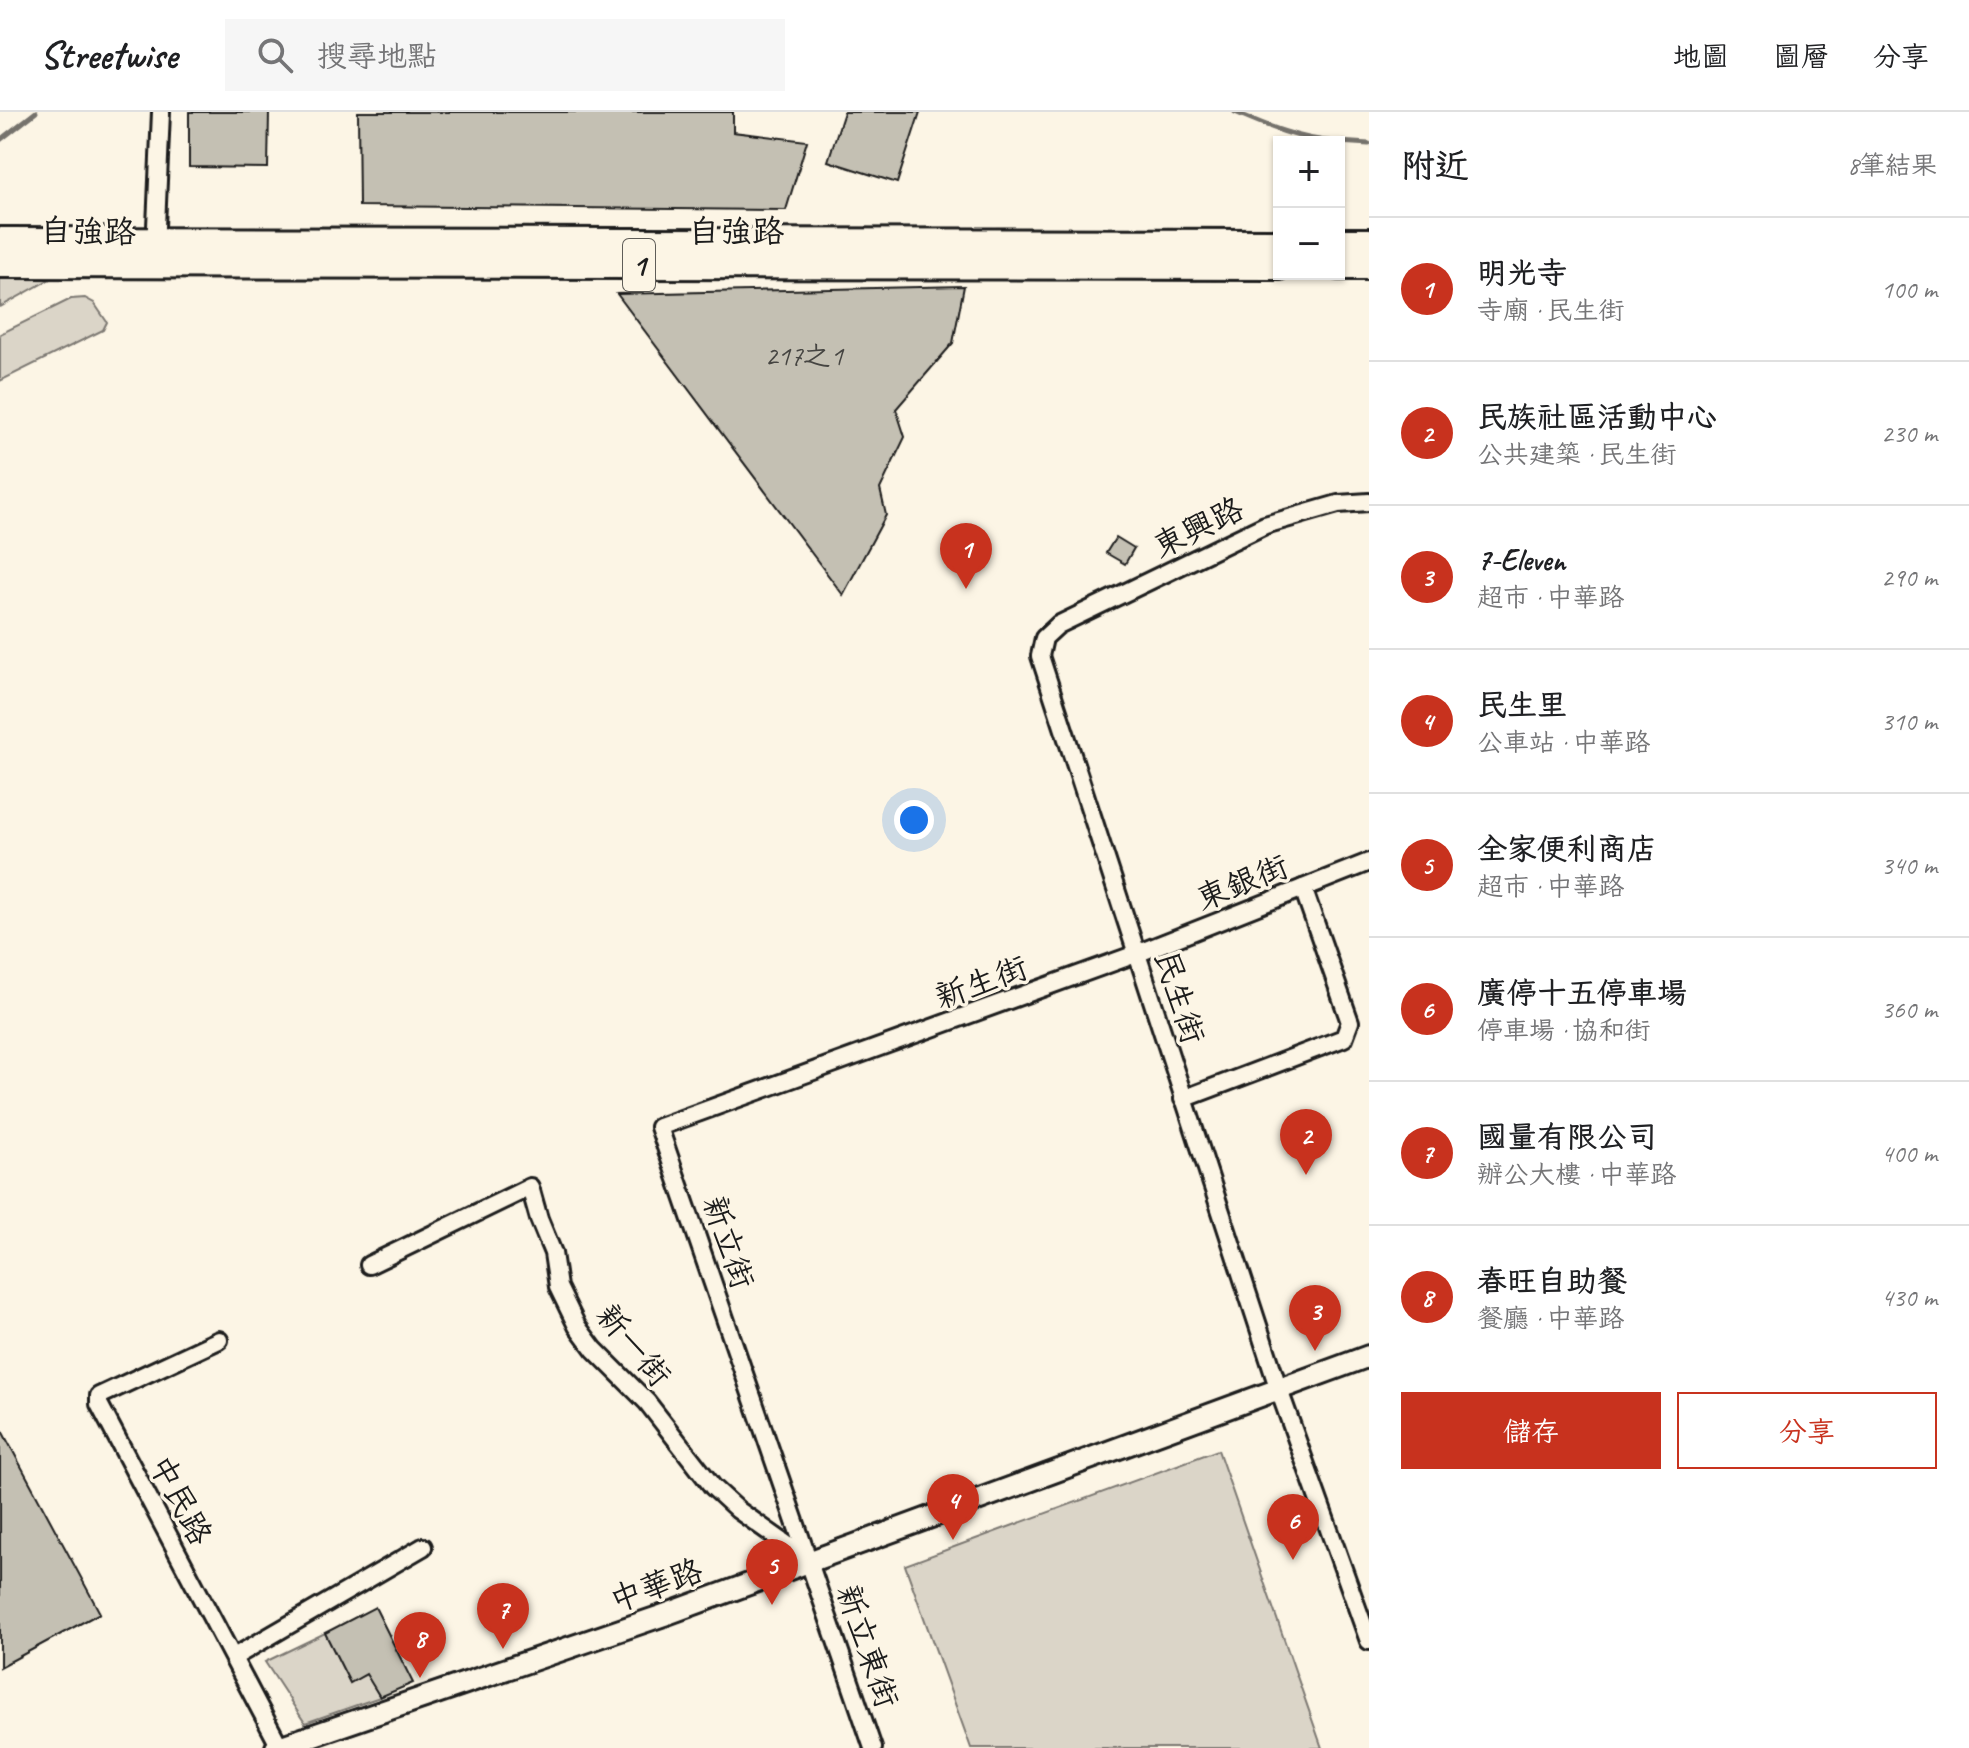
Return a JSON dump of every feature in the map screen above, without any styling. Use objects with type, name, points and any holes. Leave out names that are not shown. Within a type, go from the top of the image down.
[{"type":"main road","name":"自強路","points":[[0,241],[155,254]]},
{"type":"main road","points":[[1345,242],[1369,242]]},
{"type":"main road","name":"自強路","points":[[0,264],[155,254],[962,253],[1273,243]]},
{"type":"main road","name":"自強路","points":[[962,253],[1273,266]]},
{"type":"main road","points":[[1345,266],[1369,266]]},
{"type":"street","points":[[155,254],[161,112]]},
{"type":"street","name":"東興路","points":[[1058,625],[1265,525],[1338,504],[1369,502]]},
{"type":"street","name":"民生街","points":[[1058,625],[1044,638],[1040,656],[1279,1390],[1369,1641]]},
{"type":"street","name":"東銀街","points":[[1136,954],[1369,862]]},
{"type":"street","points":[[1183,1099],[1344,1038],[1350,1022],[1303,888]]},
{"type":"street","name":"新生街","points":[[844,1060],[1136,954]]},
{"type":"street","name":"新立街","points":[[810,1561],[659,1127],[844,1060]]},
{"type":"street","name":"新一街","points":[[369,1265],[530,1187],[553,1253],[558,1287],[577,1326],[594,1349],[647,1402],[713,1487],[738,1510],[810,1561]]},
{"type":"street","name":"中民路","points":[[219,1340],[99,1396],[99,1404],[234,1657],[278,1748]]},
{"type":"street","name":"中華路","points":[[278,1748],[667,1614],[1369,1356]]},
{"type":"street","points":[[234,1657],[423,1547]]},
{"type":"street","name":"新立東街","points":[[810,1561],[873,1748]]},
{"type":"shaded area","points":[[0,278],[52,278],[0,307]]},
{"type":"shaded area","points":[[85,298],[94,303],[107,322],[103,330],[0,381],[0,334],[71,299]]},
{"type":"shaded area","points":[[1218,1450],[1322,1748],[971,1748],[905,1565]]},
{"type":"shaded area","points":[[325,1633],[350,1682],[367,1674],[380,1697],[305,1723],[265,1662]]},
{"type":"building","points":[[189,112],[269,112],[268,168],[189,167]]},
{"type":"building","points":[[358,112],[733,112],[733,132],[807,141],[786,210],[359,206]]},
{"type":"building","points":[[844,112],[920,112],[897,183],[828,161]]},
{"type":"building","points":[[964,286],[953,343],[896,409],[905,437],[880,489],[886,515],[843,595],[617,294]]},
{"type":"building","points":[[1116,537],[1134,548],[1125,564],[1106,553]]},
{"type":"building","points":[[0,1427],[100,1613],[0,1667]]},
{"type":"building","points":[[375,1607],[413,1683],[380,1697],[366,1674],[350,1683],[325,1633]]},
{"type":"waterway","points":[[0,140],[36,112]]},
{"type":"waterway","points":[[1235,112],[1301,136]]},
{"type":"waterway","points":[[1345,142],[1369,144]]},
{"type":"place","name":"明光寺","points":[[966,589]]},
{"type":"place","name":"民族社區活動中心","points":[[1306,1175]]},
{"type":"place","name":"7-Eleven","points":[[1315,1351]]},
{"type":"place","name":"民生里","points":[[953,1540]]},
{"type":"place","name":"廣停十五停車場","points":[[1293,1560]]},
{"type":"place","name":"全家便利商店","points":[[772,1605]]},
{"type":"place","name":"國量有限公司","points":[[503,1649]]},
{"type":"place","name":"春旺自助餐","points":[[420,1678]]}]
